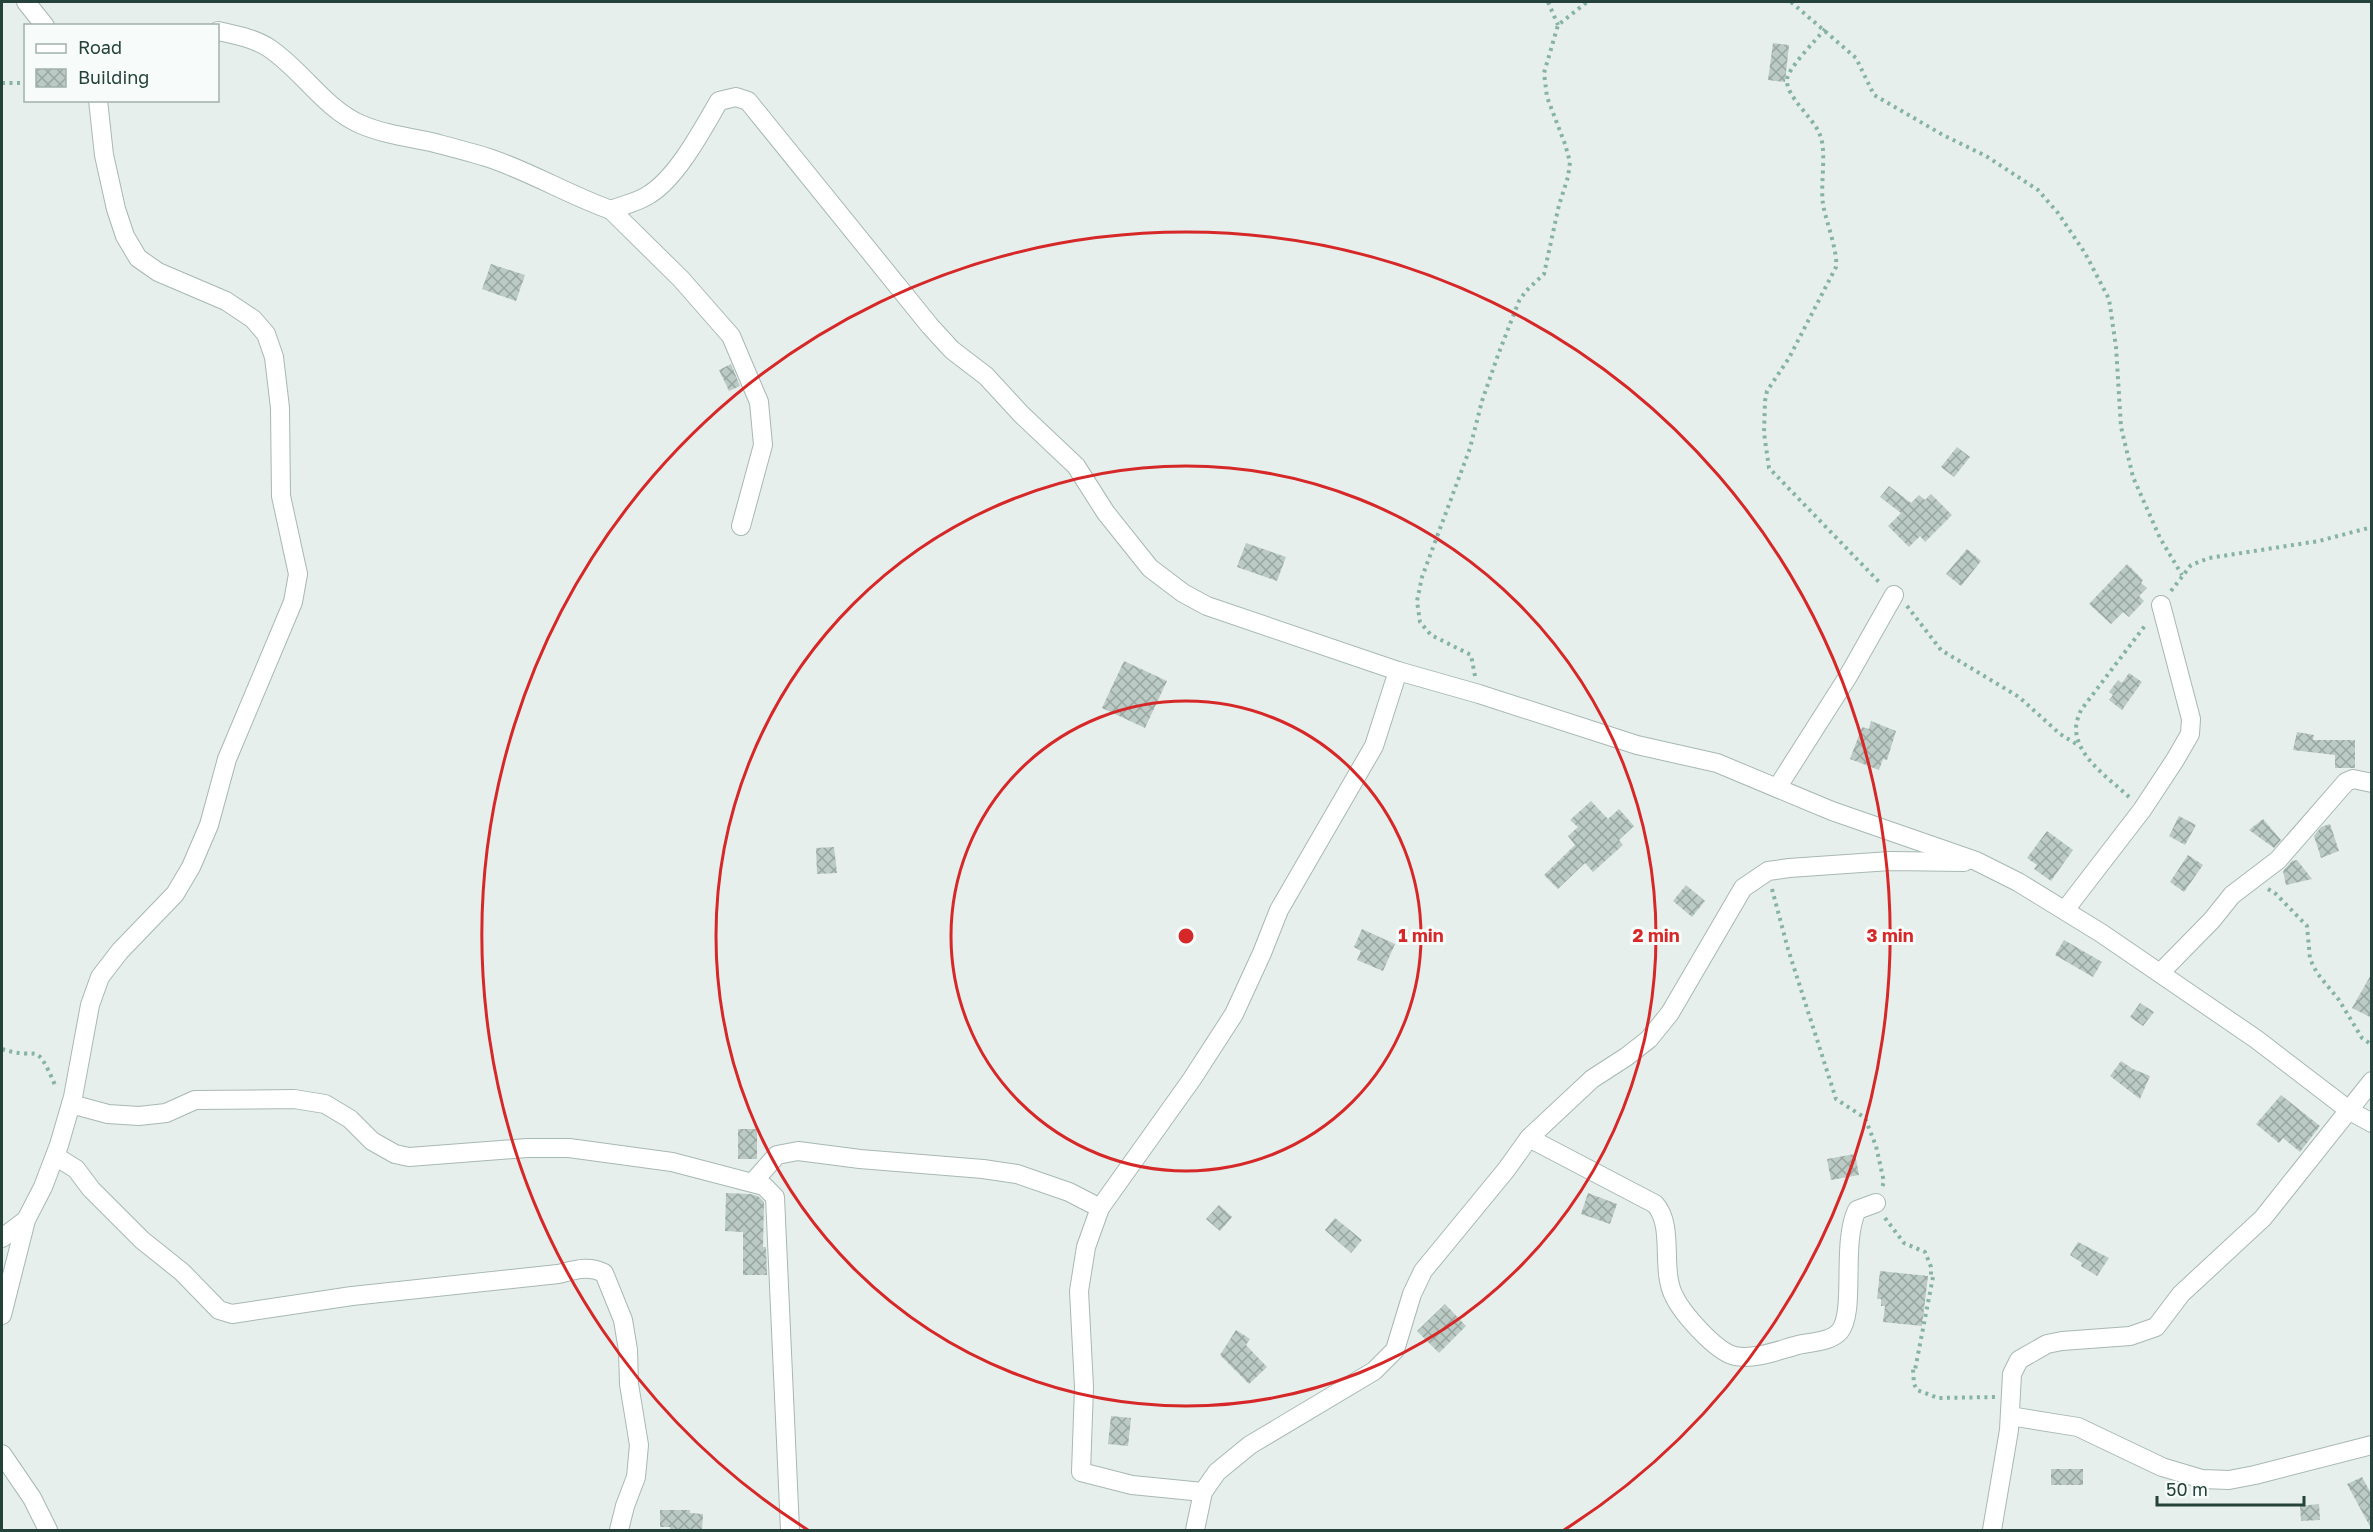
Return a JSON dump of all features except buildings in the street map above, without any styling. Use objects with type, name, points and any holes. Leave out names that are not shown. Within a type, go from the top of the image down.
[{"type":"street","points":[[26,2],[43,24]]},
{"type":"street","points":[[219,31],[246,37],[269,48],[296,71],[329,105],[362,125],[386,134],[431,142],[488,158],[530,173],[586,202],[611,210],[681,279],[730,336],[759,402],[763,445],[741,526]]},
{"type":"street","points":[[611,210],[649,195],[664,182],[695,140],[719,101],[736,97],[748,101],[930,326],[952,350],[986,376],[1021,414],[1076,466],[1106,513],[1150,568],[1183,593],[1207,606],[1398,671],[1479,694],[1637,745],[1717,763],[1842,815],[1976,861],[2065,910],[2256,1039],[2350,1111],[2372,1123]]},
{"type":"street","points":[[2,1314],[26,1220],[43,1187],[55,1156],[72,1101],[90,1005],[100,977],[120,951],[175,894],[190,867],[209,825],[226,759],[293,602],[298,574],[281,496],[280,408],[274,357],[266,334],[254,319],[226,301],[158,272],[138,258],[125,236],[116,209],[104,154],[98,102]]},
{"type":"street","points":[[1777,788],[1847,678],[1894,595]]},
{"type":"street","points":[[2065,910],[2142,810],[2190,734],[2191,719],[2161,605]]},
{"type":"street","points":[[1203,1492],[1132,1485],[1082,1472],[1084,1387],[1079,1291],[1086,1247],[1100,1208],[1192,1078],[1234,1014],[1279,910],[1374,746],[1398,671]]},
{"type":"street","points":[[2160,973],[2232,896],[2278,860],[2346,782],[2353,779],[2372,783]]},
{"type":"street","points":[[1195,1530],[1203,1492],[1217,1472],[1250,1445],[1374,1371],[1395,1350],[1412,1294],[1423,1271],[1506,1170],[1529,1138],[1592,1078],[1626,1057],[1649,1039],[1670,1013],[1743,888],[1768,871],[1844,863],[1976,861]]},
{"type":"street","points":[[1992,1530],[2010,1416],[2012,1374],[2019,1360],[2032,1351],[2055,1343],[2130,1336],[2156,1327],[2181,1294],[2263,1218],[2372,1081]]},
{"type":"street","points":[[72,1101],[108,1114],[139,1116],[166,1113],[195,1100],[294,1099],[325,1104],[350,1119],[372,1141],[394,1154],[409,1157],[527,1148],[569,1148],[672,1162],[723,1176],[754,1181],[764,1186],[775,1197],[790,1530]]},
{"type":"street","points":[[1529,1138],[1655,1204],[1662,1212],[1668,1277],[1674,1296],[1697,1328],[1733,1356],[1767,1353],[1822,1341],[1839,1332],[1847,1317],[1848,1246],[1853,1218],[1857,1210],[1876,1203]]},
{"type":"street","points":[[754,1181],[777,1155],[798,1150],[860,1159],[1017,1174],[1070,1192],[1100,1208]]},
{"type":"street","points":[[55,1156],[76,1169],[96,1195],[115,1211],[142,1240],[182,1272],[219,1310],[232,1314],[352,1296],[548,1275],[584,1268],[594,1268],[604,1273],[623,1320],[628,1350],[629,1384],[639,1445],[636,1477],[619,1530]]},
{"type":"street","points":[[2,1238],[26,1220]]},
{"type":"street","points":[[2010,1416],[2078,1427],[2162,1467],[2202,1479],[2229,1480],[2255,1475],[2372,1445]]},
{"type":"street","points":[[2,1454],[32,1498],[48,1530]]},
{"type":"path","points":[[1548,2],[1558,25]]},
{"type":"path","points":[[1479,694],[1471,655],[1431,635],[1420,622],[1417,601],[1422,577],[1470,448],[1482,400],[1498,355],[1519,301],[1544,274],[1570,162],[1560,128],[1547,97],[1544,73],[1558,25],[1587,2]]},
{"type":"path","points":[[1791,2],[1856,58],[1874,95],[1943,135],[1986,156],[2038,190],[2058,213],[2085,253],[2109,299],[2116,347],[2121,427],[2133,477],[2160,538],[2181,575]]},
{"type":"path","points":[[1825,29],[1789,71],[1786,80],[1789,90],[1820,133],[1823,203],[1835,253],[1836,267],[1789,358],[1767,392],[1764,445],[1769,468],[1870,575],[1906,605],[1941,650],[2019,697],[2060,734],[2078,745]]},
{"type":"path","points":[[2,83],[24,83]]},
{"type":"path","points":[[1768,871],[1788,949],[1836,1099],[1865,1118],[1876,1146],[1884,1182],[1876,1203],[1897,1237],[1904,1243],[1925,1251],[1931,1267],[1931,1277],[1933,1277],[1915,1370],[1913,1369],[1914,1384],[1917,1390],[1938,1398],[2011,1397]]},
{"type":"path","points":[[2253,880],[2276,894],[2307,926],[2310,937],[2310,959],[2317,973],[2339,1000],[2362,1038],[2372,1045]]},
{"type":"path","points":[[2,1049],[38,1053],[48,1068],[56,1087],[72,1101]]}]
